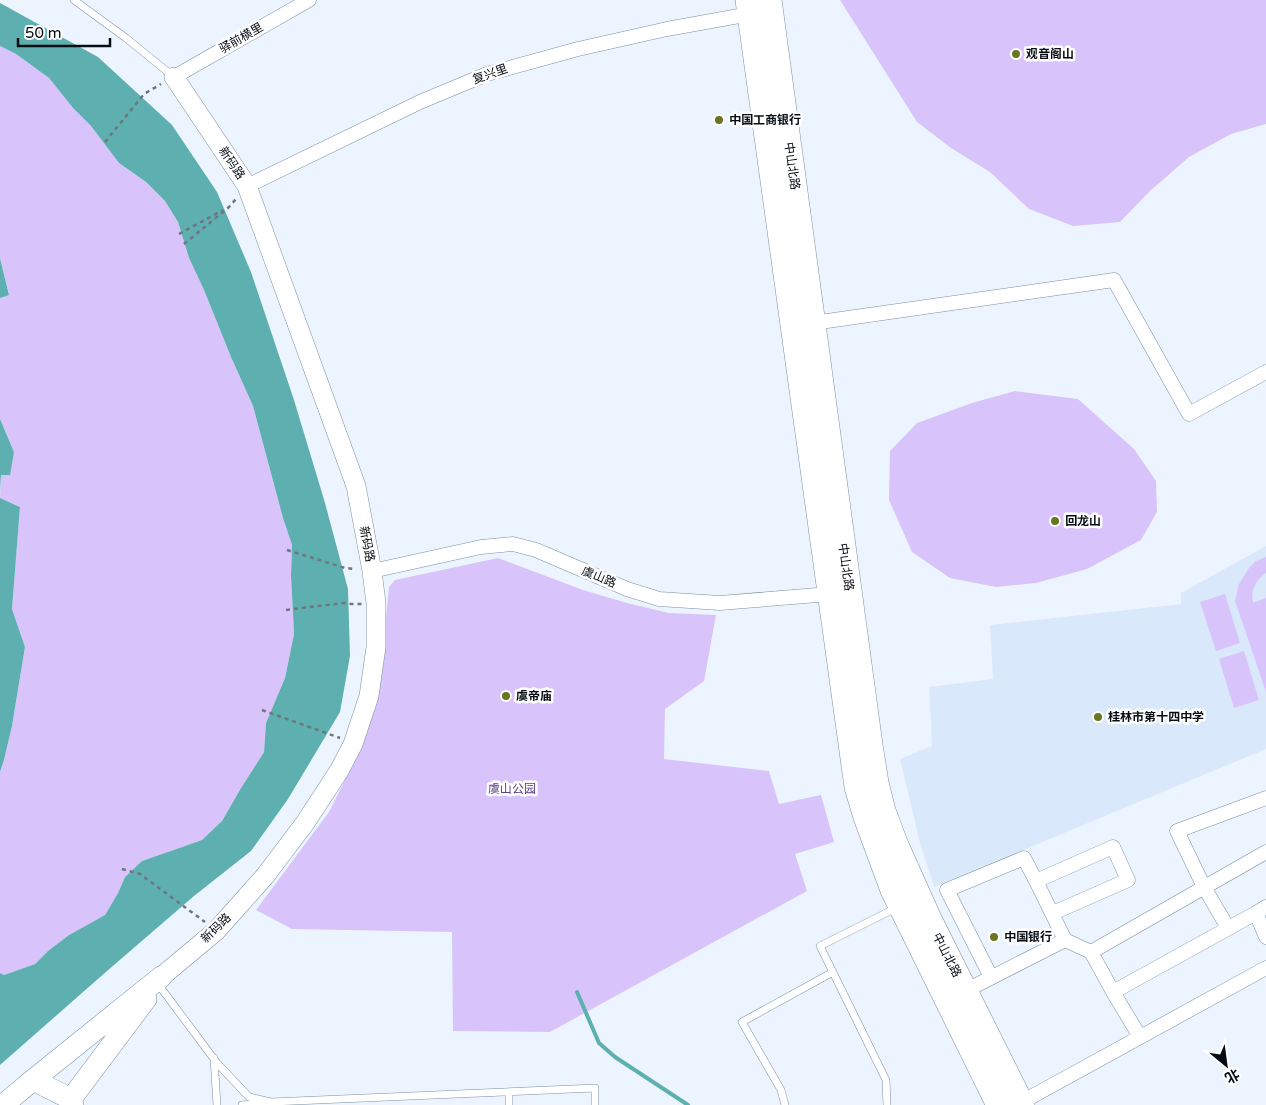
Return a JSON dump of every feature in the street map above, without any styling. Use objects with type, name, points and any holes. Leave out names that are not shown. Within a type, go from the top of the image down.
[{"type":"highway","name":"中山北路","points":[[756,5],[813,323],[876,783],[883,811],[895,842],[922,904],[965,991],[1005,1103]]},
{"type":"highway","name":"中山北路","points":[[756,5],[830,594],[858,786],[866,817],[900,906],[1005,1103]]},
{"type":"main road","points":[[3,1105],[159,981]]},
{"type":"main road","points":[[33,1080],[72,1102],[159,981]]},
{"type":"street","name":"驿前横里","points":[[174,77],[309,0]]},
{"type":"street","name":"复兴里","points":[[247,186],[420,102],[487,74],[578,49],[667,29],[756,5]]},
{"type":"street","name":"新码路","points":[[159,981],[216,931],[265,876],[305,823],[339,771],[353,744],[369,696],[376,647],[376,603],[356,486],[247,186],[174,77]]},
{"type":"street","points":[[813,323],[1114,280],[1189,414],[1266,372]]},
{"type":"street","name":"虞山路","points":[[372,571],[480,547],[513,544],[536,550],[627,589],[659,599],[720,603],[830,594]]},
{"type":"street","points":[[1228,928],[1204,887],[1177,831],[1266,798]]},
{"type":"street","points":[[1036,881],[1113,847],[1128,880],[1053,913]]},
{"type":"street","points":[[1091,952],[1266,852]]},
{"type":"street","points":[[991,977],[947,890],[1024,858],[1065,940],[1091,952],[1140,1037]]},
{"type":"street","points":[[1113,992],[1261,910],[1266,937]]},
{"type":"street","points":[[965,991],[1065,940]]},
{"type":"street","points":[[1005,1103],[1140,1037],[1266,968]]},
{"type":"lane","points":[[74,0],[126,38],[174,77]]},
{"type":"lane","points":[[887,1105],[886,1080],[820,946],[900,906]]},
{"type":"lane","points":[[785,1105],[781,1090],[742,1022],[833,972]]},
{"type":"lane","points":[[159,981],[214,1058],[249,1097],[271,1102]]},
{"type":"lane","points":[[214,1058],[217,1105]]},
{"type":"lane","points":[[242,1105],[271,1102],[351,1102],[595,1088],[595,1105]]},
{"type":"lane","points":[[509,1092],[509,1105]]},
{"type":"path","points":[[105,142],[144,94],[174,77]]},
{"type":"path","points":[[179,234],[229,207],[184,244]]},
{"type":"path","points":[[288,550],[345,568]]},
{"type":"path","points":[[286,610],[343,603],[351,604]]},
{"type":"path","points":[[262,710],[332,734]]},
{"type":"path","points":[[122,869],[140,874],[216,931]]},
{"type":"shaded area","points":[[0,3],[98,57],[172,125],[217,192],[251,272],[294,400],[325,503],[348,589],[350,656],[340,712],[288,799],[251,851],[194,896],[0,1065],[0,973],[4,975],[35,964],[69,935],[105,915],[125,877],[142,861],[202,840],[222,821],[264,752],[266,723],[285,678],[294,634],[291,576],[292,545],[253,406],[189,258],[178,222],[165,201],[146,182],[119,163],[91,126],[73,108],[49,78],[16,54],[0,46]]},
{"type":"shaded area","points":[[0,258],[9,295],[0,298]]},
{"type":"shaded area","points":[[0,419],[14,452],[10,475],[1,475],[0,491]]},
{"type":"shaded area","points":[[0,498],[20,507],[12,609],[25,647],[12,726],[0,772]]},
{"type":"shaded area","name":"桂林市第十四中学","points":[[1266,546],[1266,749],[934,887],[920,843],[900,759],[932,746],[929,687],[993,679],[990,625],[1181,604],[1181,593]]},
{"type":"green space","points":[[840,0],[1266,0],[1266,124],[1231,134],[1189,157],[1150,191],[1120,222],[1073,226],[1029,209],[990,172],[951,148],[917,122]]},
{"type":"green space","points":[[0,46],[16,54],[49,78],[73,108],[91,126],[119,163],[146,182],[165,201],[178,222],[189,258],[253,406],[292,545],[291,576],[294,634],[285,678],[266,723],[264,752],[222,821],[202,840],[142,861],[125,877],[105,915],[69,935],[35,964],[4,975],[0,973],[0,772],[12,726],[25,647],[12,609],[20,507],[0,498],[1,475],[14,452],[0,419],[0,298],[9,294],[0,258]]},
{"type":"green space","points":[[1015,391],[1078,399],[1134,449],[1156,481],[1157,512],[1141,540],[1087,569],[1036,583],[996,587],[950,578],[912,552],[889,500],[890,451],[917,423],[972,403]]},
{"type":"green space","points":[[1266,557],[1266,573],[1255,586],[1252,599],[1253,603],[1266,598],[1266,692],[1235,601],[1239,584],[1249,568],[1256,561]]},
{"type":"green space","name":"虞山公园","points":[[498,558],[583,590],[627,603],[669,613],[716,615],[704,681],[665,709],[664,759],[769,771],[779,804],[821,795],[834,842],[795,854],[807,891],[550,1032],[453,1031],[452,932],[292,929],[256,910],[329,812],[362,746],[381,667],[389,587],[395,580]]},
{"type":"green space","points":[[1225,594],[1240,643],[1216,651],[1200,602]]},
{"type":"green space","points":[[1244,651],[1259,700],[1234,708],[1219,659]]},
{"type":"waterway","points":[[577,992],[599,1043],[615,1057],[688,1105]]},
{"type":"place","name":"观音阁山","points":[[1016,54]]},
{"type":"place","name":"中国工商银行","points":[[719,120]]},
{"type":"place","name":"回龙山","points":[[1055,521]]},
{"type":"place","name":"虞帝庙","points":[[506,696]]},
{"type":"place","name":"桂林市第十四中学","points":[[1098,717]]},
{"type":"place","name":"中国银行","points":[[994,937]]}]
